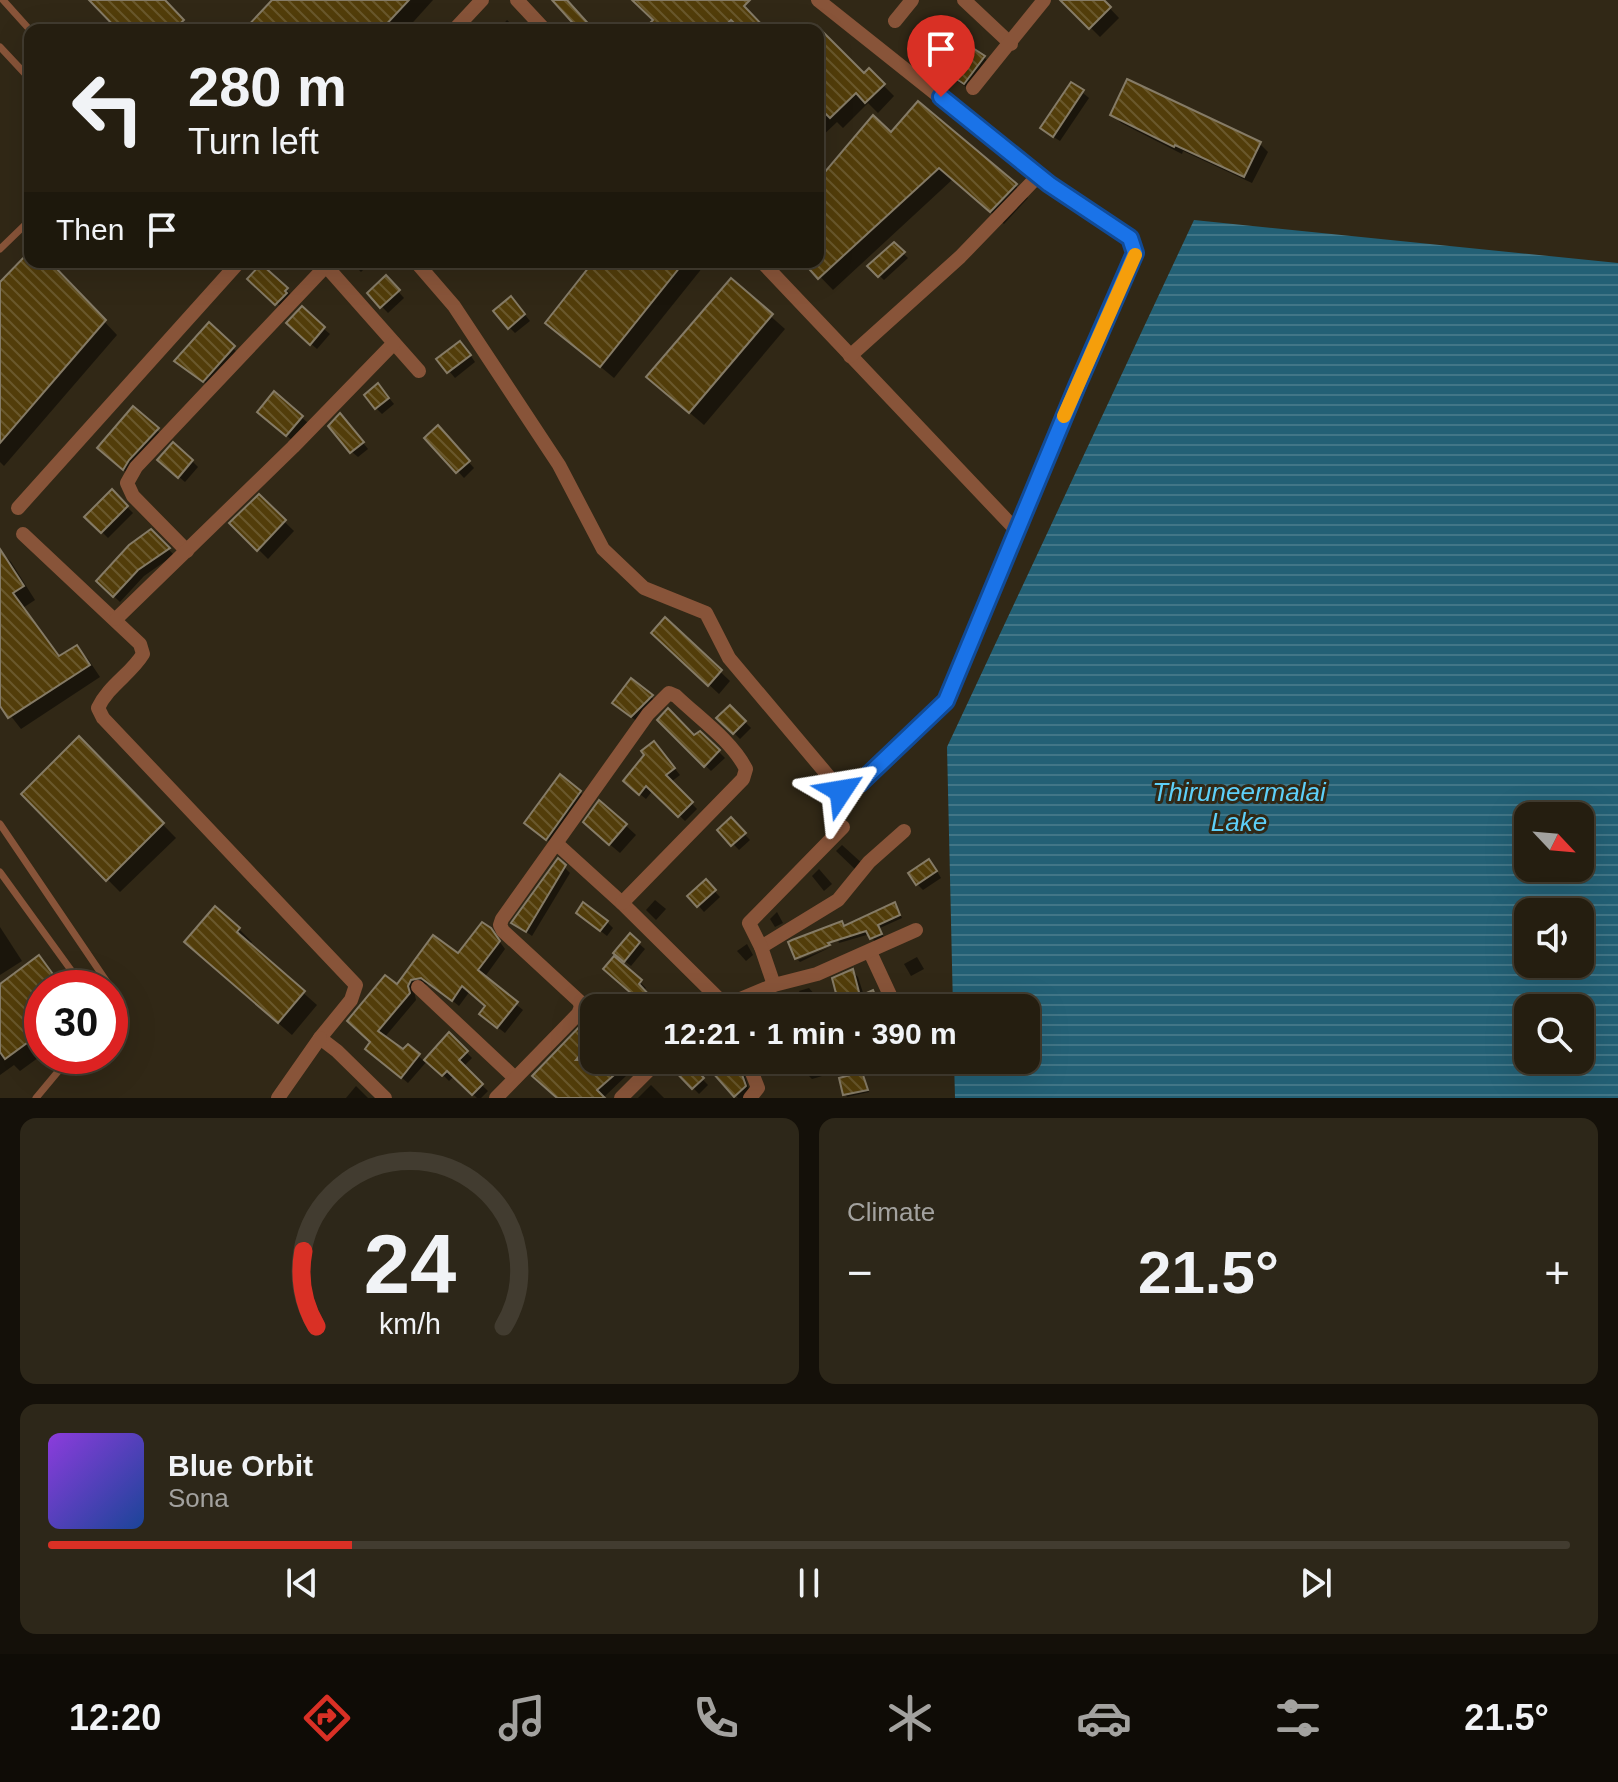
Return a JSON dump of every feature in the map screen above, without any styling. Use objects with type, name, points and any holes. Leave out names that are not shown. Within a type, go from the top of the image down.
[{"type":"street","points":[[460,24],[482,0]]},
{"type":"street","points":[[517,0],[539,24]]},
{"type":"street","points":[[421,268],[454,306],[559,465],[603,549],[644,588],[706,613],[729,658],[841,791],[860,783],[946,701],[1135,253],[1130,238],[1039,175],[818,0]]},
{"type":"street","points":[[895,21],[912,0]]},
{"type":"street","points":[[964,0],[1011,44]]},
{"type":"street","points":[[973,88],[1044,0]]},
{"type":"street","points":[[850,356],[960,257],[1039,175]]},
{"type":"street","points":[[18,508],[234,268]]},
{"type":"street","points":[[187,551],[133,496],[127,483],[136,467],[320,268]]},
{"type":"street","points":[[328,268],[419,371]]},
{"type":"street","points":[[768,268],[1017,531]]},
{"type":"street","points":[[116,619],[293,447],[394,343]]},
{"type":"street","points":[[23,534],[140,644],[143,654],[138,662],[103,697],[98,708],[103,718],[356,985],[351,1000],[278,1098]]},
{"type":"street","points":[[496,1098],[578,1014],[581,1007],[579,1001],[500,925],[648,714],[669,693],[676,696],[742,760],[746,769],[743,779],[622,903]]},
{"type":"street","points":[[774,985],[761,947],[750,927],[752,919],[843,827]]},
{"type":"street","points":[[761,947],[831,906],[869,862],[904,831]]},
{"type":"street","points":[[557,844],[622,903],[710,994]]},
{"type":"street","points":[[752,994],[817,974],[916,930]]},
{"type":"street","points":[[870,952],[890,994]]},
{"type":"street","points":[[418,987],[515,1078]]},
{"type":"street","points":[[320,1038],[385,1098]]},
{"type":"street","points":[[621,1098],[645,1074]]},
{"type":"street","points":[[750,1098],[758,1088],[752,1074]]},
{"type":"lane","points":[[3,0],[25,24]]},
{"type":"lane","points":[[0,47],[24,73]]},
{"type":"lane","points":[[0,249],[24,226]]},
{"type":"lane","points":[[0,824],[99,970]]},
{"type":"lane","points":[[0,872],[71,970]]},
{"type":"lane","points":[[36,1098],[56,1074]]},
{"type":"water","name":"Thiruneermalai Lake","points":[[1194,220],[1618,263],[1618,1098],[955,1098],[954,1074],[1040,1074],[1040,994],[953,994],[947,747]]},
{"type":"building","points":[[89,0],[165,0],[184,20],[180,24],[112,24]]},
{"type":"building","points":[[272,0],[409,0],[387,24],[250,24]]},
{"type":"building","points":[[552,0],[567,0],[589,24],[574,24]]},
{"type":"building","points":[[632,0],[750,0],[744,6],[761,24],[735,24],[731,20],[727,24],[649,24],[653,20]]},
{"type":"building","points":[[1060,0],[1104,0],[1111,7],[1089,29]]},
{"type":"building","points":[[948,32],[985,56],[964,84],[929,61]]},
{"type":"building","points":[[824,33],[864,73],[869,68],[885,84],[865,103],[856,93],[830,118],[825,113]]},
{"type":"building","points":[[1127,79],[1261,142],[1244,177],[1110,115]]},
{"type":"building","points":[[1071,82],[1084,90],[1053,137],[1040,128]]},
{"type":"building","points":[[918,101],[1017,184],[990,212],[939,168],[818,279],[808,268],[824,268],[824,173],[873,115],[891,132]]},
{"type":"building","points":[[894,242],[905,252],[878,277],[867,266]]},
{"type":"building","points":[[24,257],[24,268],[56,268],[106,320],[0,443],[0,282]]},
{"type":"building","points":[[257,268],[266,268],[288,288],[287,293],[275,305],[247,279]]},
{"type":"building","points":[[588,268],[679,268],[600,367],[545,323]]},
{"type":"building","points":[[386,275],[400,290],[380,308],[367,293]]},
{"type":"building","points":[[731,278],[773,314],[689,413],[646,377]]},
{"type":"building","points":[[511,296],[525,314],[508,329],[493,311]]},
{"type":"building","points":[[302,306],[325,327],[310,345],[286,323]]},
{"type":"building","points":[[209,322],[235,346],[203,382],[174,361]]},
{"type":"building","points":[[460,341],[471,355],[447,373],[436,359]]},
{"type":"building","points":[[378,383],[389,398],[375,409],[364,395]]},
{"type":"building","points":[[274,391],[303,416],[286,436],[257,412]]},
{"type":"building","points":[[133,406],[159,428],[123,470],[97,448]]},
{"type":"building","points":[[340,413],[364,442],[350,453],[328,426]]},
{"type":"building","points":[[438,425],[470,461],[456,473],[424,438]]},
{"type":"building","points":[[173,442],[193,460],[178,478],[157,460]]},
{"type":"building","points":[[112,489],[128,506],[101,533],[84,517]]},
{"type":"building","points":[[259,494],[286,520],[257,551],[229,523]]},
{"type":"building","points":[[151,529],[170,548],[138,570],[113,597],[96,581],[129,545]]},
{"type":"building","points":[[0,549],[24,586],[13,593],[59,656],[77,645],[90,665],[8,718],[0,706]]},
{"type":"building","points":[[665,617],[722,670],[708,686],[651,633]]},
{"type":"building","points":[[631,678],[653,695],[631,717],[612,703]]},
{"type":"building","points":[[730,705],[746,721],[733,734],[716,718]]},
{"type":"building","points":[[668,708],[694,735],[700,731],[720,750],[704,767],[657,720]]},
{"type":"building","points":[[79,736],[164,823],[106,881],[21,794]]},
{"type":"building","points":[[654,741],[675,768],[666,775],[693,802],[678,817],[646,786],[639,795],[623,781],[644,755],[641,751]]},
{"type":"building","points":[[560,774],[581,791],[546,840],[524,823]]},
{"type":"building","points":[[599,800],[627,824],[609,845],[583,822]]},
{"type":"building","points":[[731,817],[746,833],[731,846],[717,830]]},
{"type":"building","points":[[558,858],[566,865],[526,932],[511,923]]},
{"type":"building","points":[[929,859],[937,871],[916,885],[908,873]]},
{"type":"building","points":[[706,879],[716,890],[697,907],[687,896]]},
{"type":"building","points":[[583,902],[608,921],[600,931],[576,913]]},
{"type":"building","points":[[895,902],[900,915],[878,925],[882,934],[870,939],[866,931],[828,943],[830,945],[795,959],[788,942],[842,921],[844,926]]},
{"type":"building","points":[[215,906],[240,928],[237,932],[305,991],[278,1023],[184,942]]},
{"type":"building","points":[[482,922],[491,928],[500,941],[478,970],[518,1002],[497,1028],[479,1014],[485,1006],[462,986],[452,1001],[421,978],[411,980],[408,986],[410,993],[378,1031],[403,1049],[408,1044],[420,1054],[401,1078],[365,1049],[370,1042],[347,1021],[385,975],[397,984],[433,935],[458,953]]},
{"type":"building","points":[[630,933],[640,942],[624,962],[613,953]]},
{"type":"building","points":[[39,955],[50,970],[24,970],[24,1045],[5,1059],[0,1052],[0,984]]},
{"type":"building","points":[[614,956],[642,980],[639,984],[648,994],[632,994],[603,969]]},
{"type":"building","points":[[853,969],[859,994],[836,994],[832,978]]},
{"type":"building","points":[[580,1026],[580,1055],[576,1060],[580,1060],[580,1074],[615,1074],[597,1090],[605,1098],[557,1098],[532,1076]]},
{"type":"building","points":[[449,1032],[468,1051],[459,1060],[483,1084],[472,1095],[447,1071],[442,1076],[424,1060]]},
{"type":"building","points":[[678,1074],[700,1074],[704,1078],[692,1089]]},
{"type":"building","points":[[714,1074],[742,1074],[746,1086],[734,1097]]},
{"type":"building","points":[[863,1074],[868,1090],[843,1095],[839,1078]]},
{"type":"slow traffic","points":[[1064,416],[1135,255]]},
{"type":"route","points":[[841,791],[860,783],[946,701],[1135,253],[1130,238],[1049,184],[941,97]]}]
